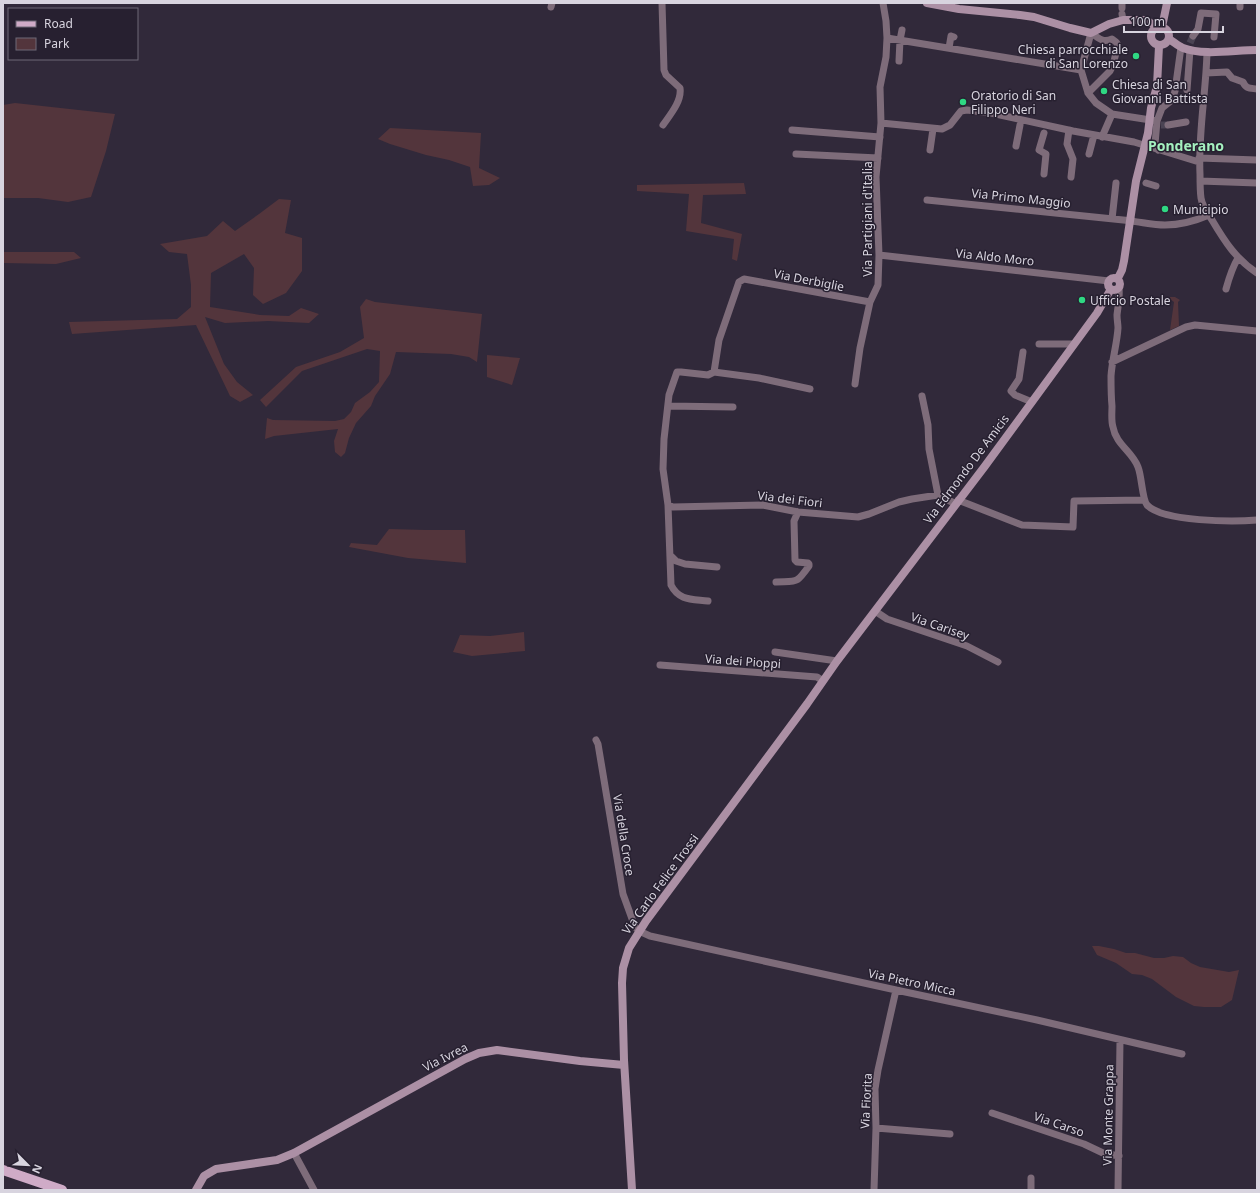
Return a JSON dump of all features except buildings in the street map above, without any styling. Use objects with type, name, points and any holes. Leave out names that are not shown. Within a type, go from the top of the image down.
[{"type":"main road","points":[[3,1170],[62,1190]]},
{"type":"street","points":[[662,3],[664,70],[666,75],[680,88],[681,93],[678,102],[664,126]]},
{"type":"street","name":"Via Partigiani d'Italia","points":[[855,384],[860,348],[870,302],[878,285],[880,255],[876,177],[881,123],[880,87],[886,57],[887,38],[883,3]]},
{"type":"street","points":[[927,3],[959,9],[1034,17],[1091,33],[1101,40],[1106,41],[1112,39],[1118,45],[1113,65],[1088,93]]},
{"type":"street","points":[[1160,27],[1167,3]]},
{"type":"street","points":[[1159,46],[1165,44],[1169,39],[1170,34],[1167,29],[1146,20],[1135,19],[1122,11],[1109,24],[1091,33],[1081,70],[1088,93],[1096,103],[1112,114],[1159,123],[1186,122]]},
{"type":"street","points":[[1158,150],[1155,144],[1162,108],[1172,100],[1188,45],[1198,29],[1200,13],[1216,14],[1214,37]]},
{"type":"street","points":[[1159,46],[1152,40],[1151,35],[1153,30],[1160,27]]},
{"type":"street","points":[[899,61],[902,30]]},
{"type":"street","points":[[949,48],[951,36],[954,37]]},
{"type":"street","points":[[887,38],[1081,70]]},
{"type":"street","points":[[1169,39],[1207,52],[1257,50]]},
{"type":"street","points":[[1187,90],[1188,45]]},
{"type":"street","points":[[1159,46],[1158,79],[1153,100],[1159,123]]},
{"type":"street","points":[[1207,52],[1199,160],[1201,200],[1226,245],[1246,266],[1257,273]]},
{"type":"street","points":[[1206,73],[1227,72],[1232,78],[1243,82],[1248,88],[1257,89]]},
{"type":"street","points":[[881,123],[942,129],[950,125],[961,111],[967,110],[991,113],[1045,128],[1069,130],[1134,142],[1158,150],[1199,160],[1257,160]]},
{"type":"street","points":[[1089,154],[1112,114]]},
{"type":"street","points":[[1016,146],[1021,122]]},
{"type":"street","points":[[1115,289],[1121,282],[1118,278],[1123,266],[1148,133],[1159,123]]},
{"type":"street","points":[[1044,174],[1046,154],[1039,150],[1045,128]]},
{"type":"street","points":[[930,150],[932,129]]},
{"type":"street","points":[[792,130],[880,137]]},
{"type":"street","points":[[1069,130],[1067,144],[1073,159],[1070,177]]},
{"type":"street","points":[[796,154],[878,158]]},
{"type":"street","points":[[1200,181],[1257,183]]},
{"type":"street","points":[[1140,182],[1156,186]]},
{"type":"street","points":[[1112,219],[1116,183]]},
{"type":"street","name":"Via Primo Maggio","points":[[928,200],[1162,225],[1173,225],[1194,221],[1208,215]]},
{"type":"street","name":"Via Aldo Moro","points":[[880,255],[1109,281]]},
{"type":"street","points":[[1226,289],[1238,258]]},
{"type":"street","points":[[1118,278],[1112,278],[1109,281],[1108,286],[1115,289],[1120,295],[1118,327],[1111,376],[1112,426],[1119,443],[1134,458],[1138,466],[1142,480],[1144,500],[1147,505],[1154,510],[1190,519],[1238,522],[1257,520]]},
{"type":"street","name":"Via Derbiglie","points":[[714,372],[719,340],[739,282],[744,279],[870,302]]},
{"type":"street","name":"Via Edmondo De Amicis","points":[[784,736],[837,661],[1115,289]]},
{"type":"street","points":[[1112,362],[1186,327],[1195,325],[1257,331]]},
{"type":"street","points":[[1039,344],[1074,344]]},
{"type":"street","points":[[1023,352],[1018,379],[1011,391],[1015,395],[1032,402]]},
{"type":"street","points":[[708,601],[682,597],[675,592],[671,585],[668,505],[663,468],[664,439],[669,395],[677,372],[708,375],[714,372],[759,378],[810,389]]},
{"type":"street","points":[[922,396],[928,425],[929,449],[938,495],[1022,525],[1073,527],[1074,501],[1144,500]]},
{"type":"street","points":[[668,406],[733,407]]},
{"type":"street","name":"Via dei Fiori","points":[[668,505],[673,507],[762,505],[798,512],[858,517],[912,498],[938,495]]},
{"type":"street","points":[[776,582],[796,582],[800,579],[809,566],[808,562],[797,562],[795,560],[794,521],[798,512]]},
{"type":"street","points":[[670,555],[676,561],[685,564],[717,567]]},
{"type":"street","name":"Via Carisey","points":[[875,611],[888,619],[967,646],[998,662]]},
{"type":"street","points":[[775,652],[837,661]]},
{"type":"street","name":"Via dei Pioppi","points":[[660,665],[817,677],[823,681]]},
{"type":"street","name":"Via Carlo Felice Trossi","points":[[632,1190],[624,1065],[622,983],[623,968],[629,948],[639,931],[784,736]]},
{"type":"street","name":"Via della Croce","points":[[596,740],[598,744],[623,894],[635,927],[639,931]]},
{"type":"street","name":"Via Pietro Micca","points":[[639,931],[650,936],[1029,1018],[1182,1054]]},
{"type":"street","name":"Via Fiorita","points":[[874,1190],[876,1128],[875,1089],[896,990]]},
{"type":"street","name":"Via Monte Grappa","points":[[1118,1190],[1120,1040]]},
{"type":"street","name":"Via Ivrea","points":[[196,1190],[204,1176],[216,1169],[277,1160],[294,1153],[465,1059],[479,1053],[497,1050],[580,1062],[624,1065]]},
{"type":"street","name":"Via Carso","points":[[992,1113],[1084,1144],[1103,1153],[1119,1156]]},
{"type":"street","points":[[876,1128],[950,1134]]},
{"type":"street","points":[[294,1153],[314,1190]]},
{"type":"street","points":[[1031,1178],[1031,1190]]},
{"type":"green space","points":[[15,103],[115,114],[106,151],[91,197],[68,202],[38,198],[3,198],[3,105]]},
{"type":"green space","points":[[390,128],[481,133],[479,168],[500,178],[489,185],[473,186],[470,167],[449,160],[426,155],[378,139]]},
{"type":"green space","points":[[744,183],[746,194],[703,195],[701,223],[742,234],[737,261],[732,259],[734,239],[686,231],[689,194],[637,191],[637,185]]},
{"type":"green space","points":[[279,199],[291,200],[285,233],[302,238],[302,271],[286,293],[263,304],[253,295],[254,268],[244,254],[211,273],[210,307],[260,315],[289,316],[301,308],[319,314],[309,323],[268,321],[225,323],[205,317],[224,364],[237,382],[253,395],[240,402],[230,396],[196,325],[72,334],[69,322],[177,319],[191,307],[191,285],[187,254],[169,252],[160,244],[207,236],[223,221],[235,231]]},
{"type":"green space","points":[[3,252],[74,252],[81,258],[56,264],[3,263]]},
{"type":"green space","points":[[1170,297],[1175,297],[1180,300],[1178,302],[1179,326],[1170,330],[1174,302],[1170,299]]},
{"type":"green space","points":[[366,299],[375,302],[482,314],[477,362],[469,357],[451,354],[396,352],[390,374],[375,396],[371,406],[356,423],[349,438],[345,453],[341,457],[335,452],[334,441],[338,429],[274,436],[265,439],[267,418],[273,420],[335,421],[344,419],[351,412],[355,403],[370,392],[379,382],[380,351],[367,349],[302,371],[266,407],[260,400],[296,367],[340,352],[364,338],[360,307]]},
{"type":"green space","points":[[487,355],[520,358],[512,385],[487,377]]},
{"type":"green space","points":[[389,529],[465,530],[466,563],[408,558],[349,547],[351,543],[377,545]]},
{"type":"green space","points":[[524,632],[525,651],[472,656],[453,652],[460,635],[490,636]]},
{"type":"green space","points":[[1092,946],[1099,946],[1154,958],[1173,956],[1183,957],[1200,967],[1229,972],[1239,970],[1232,1000],[1221,1007],[1194,1006],[1176,997],[1152,979],[1142,975],[1132,974],[1116,963],[1097,955]]},
{"type":"tunnel","points":[[1190,43],[1193,36]]},
{"type":"tunnel","points":[[1161,125],[1168,125]]},
{"type":"place","name":"Chiesa parrocchiale di San Lorenzo","points":[[1136,56]]},
{"type":"place","name":"Chiesa di San Giovanni Battista","points":[[1104,91]]},
{"type":"place","name":"Oratorio di San Filippo Neri","points":[[963,102]]},
{"type":"place","name":"Municipio","points":[[1165,209]]},
{"type":"place","name":"Ufficio Postale","points":[[1082,300]]},
{"type":"district","name":"Ponderano","points":[[1186,145]]}]
